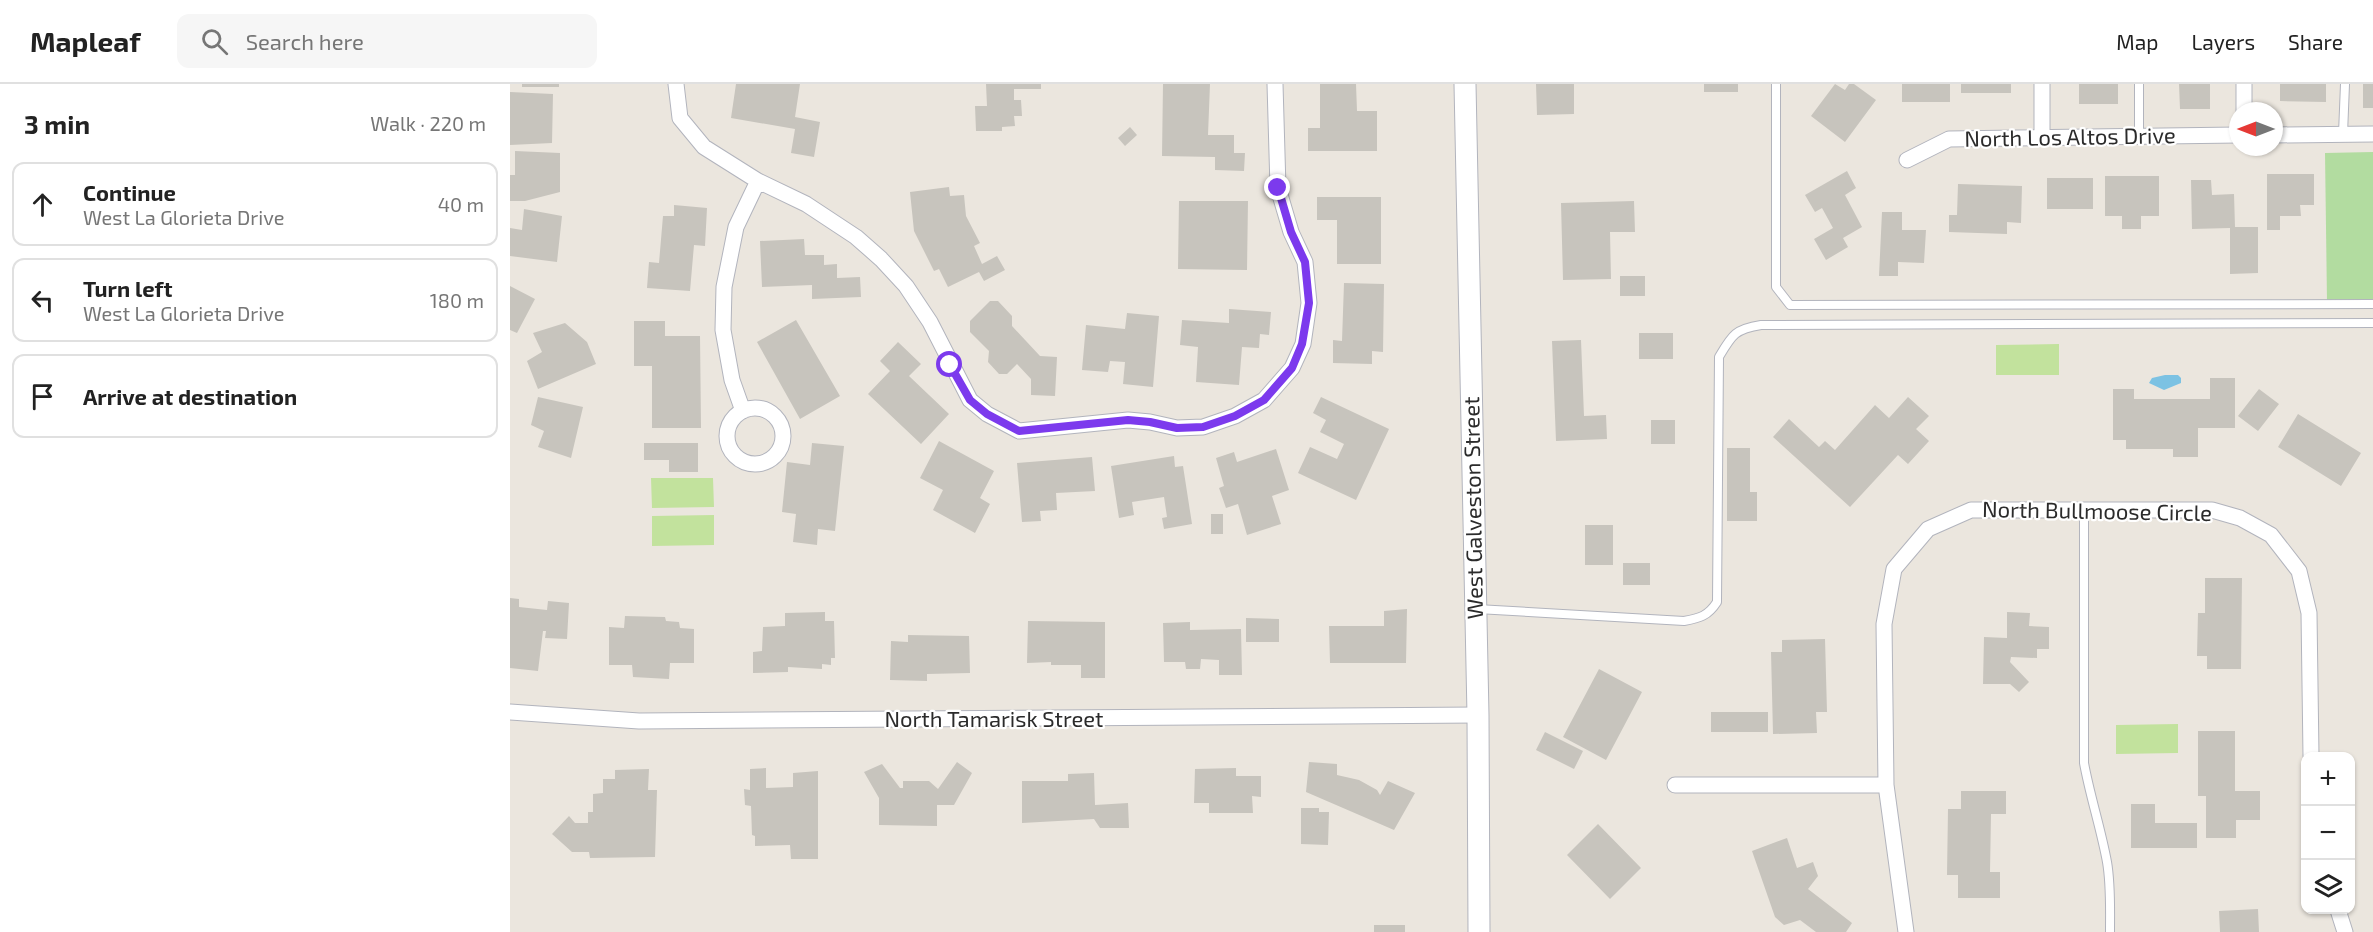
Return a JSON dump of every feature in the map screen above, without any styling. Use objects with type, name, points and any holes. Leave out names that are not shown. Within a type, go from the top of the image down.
[{"type":"street","points":[[676,84],[680,118],[704,147],[758,181],[806,204],[856,237],[881,259],[906,286],[930,322],[970,400],[987,414],[1019,431],[1128,420],[1177,428],[1203,427],[1235,416],[1264,400],[1292,368],[1302,344],[1309,303],[1305,262],[1291,232],[1278,188],[1275,84]]},
{"type":"street","name":"West Galveston Street","points":[[1465,84],[1478,715],[1479,932]]},
{"type":"street","points":[[2042,84],[2042,137]]},
{"type":"street","points":[[2244,84],[2244,102]]},
{"type":"street","points":[[2283,135],[2373,134]]},
{"type":"street","name":"North Los Altos Drive","points":[[1907,160],[1949,139],[2229,135]]},
{"type":"street","points":[[743,411],[732,380],[723,330],[724,287],[736,227],[758,181]]},
{"type":"street","name":"North Bullmoose Circle","points":[[1906,932],[1886,785],[1884,624],[1894,569],[1928,529],[1971,510],[2212,510],[2240,518],[2271,535],[2299,571],[2309,613],[2311,752]]},
{"type":"street","name":"North Tamarisk Street","points":[[510,712],[639,721],[1478,715]]},
{"type":"street","points":[[1675,785],[1886,785]]},
{"type":"street","points":[[2340,914],[2345,932]]},
{"type":"lane","points":[[1776,84],[1776,287],[1790,304],[2373,304]]},
{"type":"lane","points":[[2139,84],[2139,136]]},
{"type":"lane","points":[[2343,134],[2345,84]]},
{"type":"lane","points":[[1475,609],[1684,621],[1710,614],[1717,602],[1719,357],[1735,332],[1745,328],[1773,325],[2373,323]]},
{"type":"lane","points":[[2084,510],[2084,763],[2106,862],[2110,888],[2110,932]]},
{"type":"green space","points":[[2373,152],[2373,301],[2327,301],[2325,153]]},
{"type":"green space","points":[[2059,344],[2059,375],[1996,375],[1996,345]]},
{"type":"green space","points":[[651,478],[713,478],[714,507],[652,508]]},
{"type":"green space","points":[[714,515],[714,545],[652,546],[652,516]]},
{"type":"green space","points":[[2178,724],[2178,753],[2116,754],[2116,725]]},
{"type":"water","points":[[2178,375],[2181,383],[2164,390],[2149,383],[2152,378]]},
{"type":"building","points":[[522,84],[559,84],[559,87],[522,87]]},
{"type":"building","points":[[736,84],[800,84],[795,117],[820,122],[814,157],[791,153],[795,129],[731,118]]},
{"type":"building","points":[[986,84],[1041,84],[1041,89],[1014,89],[1014,100],[1021,100],[1022,116],[1014,116],[1015,126],[1002,127],[1002,131],[976,131],[975,106],[987,106]]},
{"type":"building","points":[[1163,84],[1210,84],[1208,135],[1234,135],[1234,153],[1245,153],[1244,171],[1215,170],[1215,157],[1162,156]]},
{"type":"building","points":[[1320,84],[1356,84],[1357,111],[1377,111],[1377,151],[1308,151],[1308,128],[1320,128]]},
{"type":"building","points":[[1536,84],[1574,84],[1574,114],[1537,115]]},
{"type":"building","points":[[1704,84],[1738,84],[1738,92],[1704,92]]},
{"type":"building","points":[[1835,84],[1845,90],[1849,84],[1854,84],[1876,100],[1845,142],[1811,116]]},
{"type":"building","points":[[1902,84],[1950,84],[1950,102],[1902,102]]},
{"type":"building","points":[[1961,84],[2011,84],[2011,93],[1961,93]]},
{"type":"building","points":[[2079,84],[2118,84],[2118,104],[2079,104]]},
{"type":"building","points":[[2179,84],[2210,84],[2210,109],[2180,109]]},
{"type":"building","points":[[2280,84],[2326,84],[2326,102],[2280,101]]},
{"type":"building","points":[[2363,84],[2373,84],[2373,108],[2363,108]]},
{"type":"building","points":[[510,92],[553,94],[552,143],[510,145]]},
{"type":"building","points":[[1130,127],[1137,135],[1125,146],[1118,138]]},
{"type":"building","points":[[515,151],[560,153],[560,192],[525,201],[510,201],[510,175],[515,175]]},
{"type":"building","points":[[1847,171],[1856,188],[1845,195],[1862,227],[1843,238],[1848,247],[1826,260],[1814,239],[1833,228],[1822,208],[1815,212],[1805,195]]},
{"type":"building","points":[[2267,174],[2314,174],[2314,205],[2300,205],[2301,216],[2280,216],[2280,230],[2267,230]]},
{"type":"building","points":[[2105,176],[2159,176],[2159,216],[2141,216],[2141,229],[2122,229],[2122,216],[2105,216]]},
{"type":"building","points":[[2047,178],[2093,178],[2093,209],[2047,209]]},
{"type":"building","points":[[2191,180],[2211,180],[2212,195],[2234,194],[2235,227],[2258,227],[2258,273],[2230,274],[2230,228],[2192,229]]},
{"type":"building","points":[[1958,184],[2022,186],[2021,223],[2007,222],[2007,234],[1949,232],[1949,215],[1957,215]]},
{"type":"building","points":[[949,187],[950,196],[964,195],[966,216],[980,243],[974,246],[982,264],[997,256],[1005,270],[984,281],[979,272],[948,287],[939,269],[934,271],[914,231],[910,192]]},
{"type":"building","points":[[1317,197],[1381,197],[1381,264],[1337,264],[1337,220],[1317,220]]},
{"type":"building","points":[[1179,201],[1248,201],[1247,270],[1178,269]]},
{"type":"building","points":[[1634,201],[1635,232],[1610,232],[1611,279],[1563,280],[1561,203]]},
{"type":"building","points":[[674,205],[707,208],[705,246],[694,245],[690,291],[647,288],[649,262],[659,263],[663,216],[674,216]]},
{"type":"building","points":[[524,209],[562,216],[557,262],[510,256],[510,228],[522,230]]},
{"type":"building","points":[[1882,212],[1902,212],[1902,230],[1926,230],[1924,263],[1898,262],[1898,276],[1879,276]]},
{"type":"building","points":[[804,239],[805,255],[824,255],[824,265],[837,264],[837,278],[860,277],[861,297],[812,299],[812,285],[762,287],[760,241]]},
{"type":"building","points":[[1620,276],[1645,276],[1645,296],[1620,296]]},
{"type":"building","points":[[1344,283],[1384,284],[1383,352],[1372,351],[1372,364],[1333,363],[1333,340],[1342,341]]},
{"type":"building","points":[[510,286],[535,299],[517,333],[510,330]]},
{"type":"building","points":[[990,301],[998,301],[1012,316],[1012,326],[1040,356],[1057,357],[1055,396],[1031,395],[1031,379],[1017,364],[1007,374],[999,374],[988,362],[989,351],[970,332],[970,321]]},
{"type":"building","points":[[1229,309],[1271,312],[1269,335],[1260,334],[1259,348],[1242,347],[1239,385],[1196,382],[1198,347],[1180,345],[1182,320],[1229,323]]},
{"type":"building","points":[[1127,313],[1159,316],[1153,387],[1123,384],[1125,362],[1110,361],[1108,372],[1082,370],[1086,325],[1125,329]]},
{"type":"building","points":[[796,320],[840,396],[800,419],[757,342]]},
{"type":"building","points":[[634,321],[665,321],[665,336],[700,336],[701,428],[652,428],[652,366],[634,366]]},
{"type":"building","points":[[565,323],[587,342],[596,364],[538,389],[527,361],[542,352],[533,333]]},
{"type":"building","points":[[1639,333],[1673,333],[1673,359],[1639,359]]},
{"type":"building","points":[[1581,340],[1584,416],[1606,415],[1607,439],[1556,441],[1552,341]]},
{"type":"building","points":[[898,342],[921,364],[909,376],[949,414],[921,444],[868,394],[890,371],[880,361]]},
{"type":"building","points":[[2210,378],[2235,378],[2235,428],[2198,428],[2198,457],[2173,457],[2173,449],[2126,449],[2126,440],[2113,440],[2113,389],[2134,389],[2134,399],[2210,399]]},
{"type":"building","points":[[2259,389],[2279,404],[2258,431],[2238,416]]},
{"type":"building","points":[[538,397],[583,407],[571,458],[538,447],[544,431],[531,425]]},
{"type":"building","points":[[1321,397],[1389,429],[1356,500],[1298,473],[1310,447],[1337,459],[1344,444],[1320,432],[1326,420],[1313,413]]},
{"type":"building","points":[[1908,397],[1929,416],[1916,429],[1929,441],[1908,464],[1898,455],[1850,507],[1773,437],[1789,419],[1819,447],[1825,441],[1835,450],[1875,405],[1889,418]]},
{"type":"building","points":[[2298,414],[2361,453],[2341,486],[2278,447]]},
{"type":"building","points":[[1651,420],[1675,420],[1675,444],[1651,444]]},
{"type":"building","points":[[939,441],[994,471],[980,498],[990,504],[975,533],[933,510],[943,490],[920,478]]},
{"type":"building","points":[[644,443],[698,443],[698,472],[669,472],[669,460],[644,460]]},
{"type":"building","points":[[812,443],[844,446],[835,531],[818,529],[817,545],[793,542],[796,514],[782,512],[787,462],[810,465]]},
{"type":"building","points":[[1727,448],[1750,448],[1750,492],[1757,492],[1757,521],[1727,521]]},
{"type":"building","points":[[1276,449],[1289,490],[1272,496],[1281,524],[1247,535],[1238,504],[1226,508],[1219,488],[1224,486],[1216,458],[1234,452],[1237,462]]},
{"type":"building","points":[[1174,456],[1175,467],[1183,466],[1192,524],[1164,529],[1162,518],[1167,517],[1164,497],[1132,502],[1134,515],[1119,518],[1111,466]]},
{"type":"building","points":[[1092,457],[1095,491],[1056,493],[1057,510],[1040,511],[1041,521],[1022,522],[1017,463]]},
{"type":"building","points":[[1211,514],[1223,514],[1223,534],[1211,534]]},
{"type":"building","points":[[1585,525],[1613,525],[1613,565],[1585,565]]},
{"type":"building","points":[[1623,563],[1650,563],[1650,585],[1623,585]]},
{"type":"building","points":[[2205,578],[2242,578],[2241,669],[2207,669],[2207,656],[2197,656],[2198,613],[2205,613]]},
{"type":"building","points":[[510,598],[519,599],[519,607],[547,610],[548,601],[569,603],[567,639],[545,638],[546,631],[543,631],[538,671],[510,668]]},
{"type":"building","points":[[1407,609],[1406,663],[1330,663],[1329,626],[1384,626],[1384,611]]},
{"type":"building","points":[[825,612],[825,621],[834,621],[835,658],[831,658],[831,665],[822,664],[822,669],[788,667],[788,672],[753,673],[753,652],[762,651],[763,627],[785,626],[785,613]]},
{"type":"building","points":[[2007,612],[2030,613],[2029,626],[2049,627],[2049,649],[2037,649],[2037,658],[2011,657],[2010,662],[2029,682],[2019,692],[2010,684],[1983,684],[1984,637],[2007,638]]},
{"type":"building","points":[[625,616],[665,617],[666,621],[679,622],[680,628],[694,629],[694,663],[670,663],[669,679],[633,677],[632,665],[609,665],[609,627],[624,628]]},
{"type":"building","points":[[1246,618],[1279,619],[1279,642],[1246,642]]},
{"type":"building","points":[[1028,621],[1105,622],[1105,678],[1081,678],[1081,665],[1051,665],[1051,662],[1027,663]]},
{"type":"building","points":[[1190,622],[1190,630],[1241,629],[1242,675],[1219,675],[1219,660],[1201,659],[1200,669],[1186,669],[1185,662],[1164,662],[1163,623]]},
{"type":"building","points":[[908,635],[969,636],[970,673],[927,674],[927,681],[890,680],[891,641],[908,642]]},
{"type":"building","points":[[1825,639],[1827,712],[1816,712],[1817,733],[1773,734],[1771,652],[1782,652],[1782,640]]},
{"type":"building","points":[[1599,669],[1642,692],[1606,760],[1563,737]]},
{"type":"building","points":[[1711,712],[1768,712],[1768,732],[1711,732]]},
{"type":"building","points":[[2198,731],[2235,731],[2235,791],[2260,791],[2260,820],[2236,820],[2236,838],[2206,838],[2206,796],[2198,796]]},
{"type":"building","points":[[1545,732],[1583,751],[1574,769],[1536,750]]},
{"type":"building","points":[[957,762],[972,773],[954,805],[937,805],[937,826],[879,825],[879,798],[864,772],[882,764],[900,788],[903,788],[903,781],[929,781],[938,789]]},
{"type":"building","points":[[1309,762],[1337,764],[1337,775],[1359,780],[1377,790],[1380,795],[1388,781],[1415,793],[1394,830],[1306,792]]},
{"type":"building","points":[[766,768],[766,788],[793,787],[793,773],[818,771],[818,859],[791,859],[790,845],[755,846],[755,836],[752,835],[751,806],[745,805],[744,789],[750,790],[750,769]]},
{"type":"building","points":[[1236,768],[1236,776],[1261,776],[1261,797],[1252,796],[1253,813],[1209,813],[1209,803],[1194,803],[1195,769]]},
{"type":"building","points":[[649,769],[648,790],[657,790],[655,857],[590,858],[589,852],[572,852],[552,834],[569,816],[575,823],[588,823],[588,812],[593,812],[593,794],[603,793],[603,779],[615,779],[615,770]]},
{"type":"building","points":[[1094,773],[1095,805],[1128,803],[1129,828],[1100,828],[1094,819],[1022,823],[1022,781],[1068,781],[1068,774]]},
{"type":"building","points":[[1961,791],[2006,791],[2006,814],[1991,814],[1990,872],[2000,872],[2000,898],[1958,898],[1958,875],[1947,875],[1948,809],[1961,809]]},
{"type":"building","points":[[2131,804],[2155,804],[2155,823],[2197,823],[2197,848],[2131,848]]},
{"type":"building","points":[[1301,808],[1319,808],[1319,812],[1329,812],[1328,845],[1301,844]]},
{"type":"building","points":[[1598,824],[1641,868],[1610,899],[1567,855]]},
{"type":"building","points":[[1787,838],[1797,868],[1813,862],[1818,876],[1808,889],[1852,923],[1846,932],[1816,932],[1800,920],[1784,925],[1775,917],[1752,851]]},
{"type":"building","points":[[2258,909],[2259,932],[2220,932],[2219,911]]},
{"type":"building","points":[[1374,925],[1405,925],[1405,932],[1374,932]]},
{"type":"route","points":[[950,365],[970,400],[987,414],[1019,431],[1128,420],[1177,428],[1203,427],[1235,416],[1264,400],[1292,368],[1302,344],[1309,303],[1305,262],[1291,232],[1278,188]]}]
